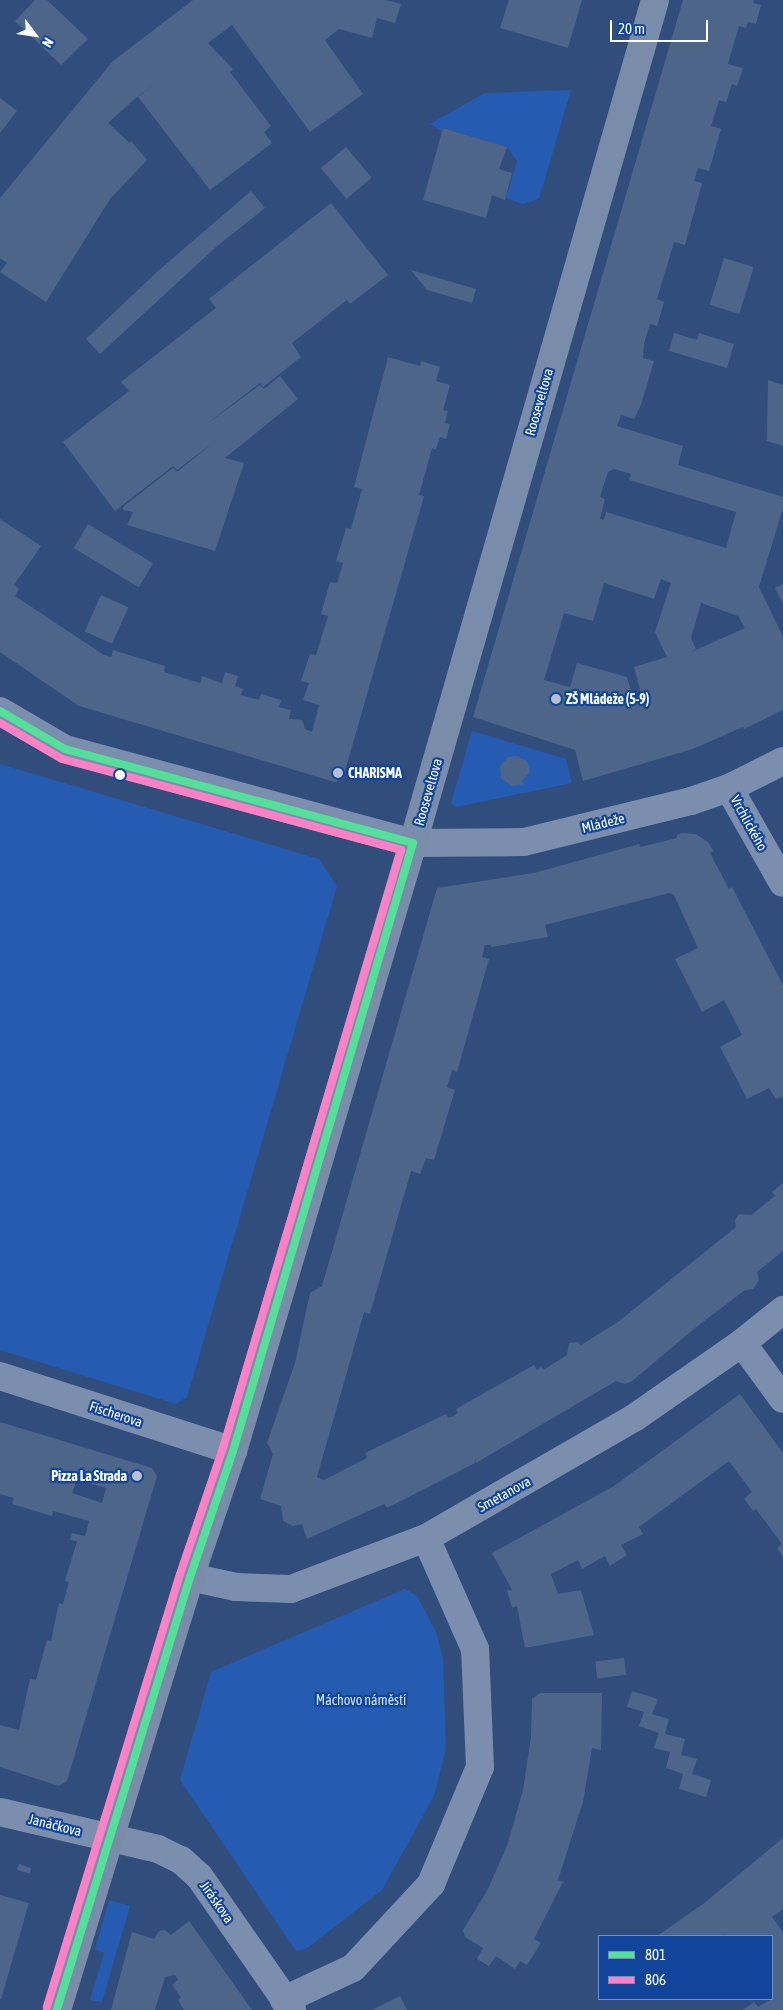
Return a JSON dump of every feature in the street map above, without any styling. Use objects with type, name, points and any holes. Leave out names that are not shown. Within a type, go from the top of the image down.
[{"type":"main road","name":"Rooseveltova","points":[[57,2010],[190,1577],[233,1451],[413,842],[655,0]]},
{"type":"street","name":"Mládeže","points":[[0,711],[65,749],[413,842],[524,842],[692,801],[729,788],[783,761]]},
{"type":"street","name":"Vrchlického","points":[[729,788],[783,883]]},
{"type":"street","name":"Smetanova","points":[[190,1577],[236,1587],[291,1589],[426,1538],[570,1458],[742,1343],[783,1310]]},
{"type":"street","points":[[742,1343],[783,1399]]},
{"type":"street","name":"Fischerova","points":[[0,1376],[233,1451]]},
{"type":"street","points":[[288,2005],[353,1968],[431,1884],[480,1767],[475,1649],[426,1538]]},
{"type":"street","name":"Janáčkova","points":[[0,1812],[109,1839]]},
{"type":"street","name":"Jiráskova","points":[[109,1839],[158,1849],[181,1860],[199,1876],[288,2005]]},
{"type":"green space","points":[[571,90],[539,199],[523,204],[506,198],[517,161],[507,147],[444,128],[442,131],[430,124],[485,93]]},
{"type":"green space","points":[[472,731],[566,759],[572,783],[456,807],[451,803]]},
{"type":"green space","points":[[0,764],[319,859],[337,886],[187,1397],[176,1404],[0,1350]]},
{"type":"green space","name":"Máchovo náměstí","points":[[405,1589],[417,1596],[436,1632],[443,1659],[446,1749],[434,1796],[382,1890],[306,1949],[296,1951],[180,1780],[211,1672]]},
{"type":"green space","points":[[109,1900],[130,1906],[102,2002],[90,2000],[104,1953],[95,1949]]},
{"type":"building","points":[[35,0],[47,0],[88,39],[61,65],[15,21]]},
{"type":"building","points":[[193,0],[386,0],[401,4],[395,23],[377,18],[372,38],[339,29],[325,40],[363,94],[310,132],[232,25],[208,43],[233,69],[230,72],[271,126],[264,132],[272,143],[210,190],[138,97],[155,84],[137,97],[108,123],[130,143],[131,141],[147,160],[110,199],[46,302],[0,272],[7,263],[0,258],[0,198],[113,61]]},
{"type":"building","points":[[509,0],[582,0],[568,48],[500,28]]},
{"type":"building","points":[[683,0],[754,0],[753,3],[761,5],[756,24],[748,22],[746,28],[739,26],[728,64],[743,68],[737,86],[732,84],[726,102],[719,100],[711,126],[721,129],[709,171],[698,168],[694,181],[702,183],[685,245],[674,242],[657,299],[664,302],[657,326],[650,324],[644,344],[643,358],[654,361],[641,405],[634,419],[621,415],[617,426],[683,446],[678,465],[783,497],[783,508],[759,587],[783,637],[783,710],[744,729],[743,727],[693,749],[583,781],[575,750],[473,717]],"holes":[[[614,469],[631,474],[629,480],[736,512],[726,548],[606,512],[604,520],[600,519],[605,499],[600,497],[608,472]],[[661,579],[671,583],[655,632],[667,657],[634,667],[642,698],[634,700],[627,677],[577,663],[570,687],[544,680],[564,613],[593,621],[604,583],[654,599]],[[701,603],[738,616],[745,628],[691,652],[696,649],[691,638]]]},
{"type":"building","points":[[0,98],[17,111],[0,133]]},
{"type":"building","points":[[443,128],[507,147],[499,169],[512,173],[505,200],[492,195],[486,218],[423,200]]},
{"type":"building","points":[[346,147],[372,178],[346,199],[321,168]]},
{"type":"building","points":[[251,191],[265,208],[216,247],[100,354],[86,339],[158,271]]},
{"type":"building","points":[[331,203],[388,275],[350,304],[347,300],[292,343],[301,357],[263,387],[260,383],[204,426],[260,385],[264,389],[280,376],[298,399],[225,458],[244,463],[215,551],[127,525],[133,512],[123,510],[124,506],[173,468],[177,472],[214,442],[177,470],[173,466],[115,511],[63,442],[129,391],[121,382],[216,308],[209,299]]},
{"type":"building","points":[[724,258],[754,267],[739,314],[710,305]]},
{"type":"building","points":[[411,270],[476,289],[472,303],[427,290]]},
{"type":"building","points":[[674,333],[697,340],[699,333],[734,344],[727,368],[669,351]]},
{"type":"building","points":[[388,357],[420,366],[421,361],[440,367],[436,381],[450,385],[443,410],[448,411],[445,423],[450,424],[446,439],[440,437],[436,449],[432,448],[419,495],[424,496],[343,778],[335,782],[79,706],[0,652],[0,519],[41,546],[14,585],[19,589],[15,596],[104,655],[111,657],[113,650],[165,666],[164,672],[200,683],[202,676],[222,683],[225,672],[238,676],[235,686],[243,689],[241,695],[259,700],[261,694],[281,700],[279,707],[291,710],[289,719],[302,720],[305,729],[312,732],[319,705],[303,700],[309,683],[301,681],[310,654],[316,655],[328,616],[321,614],[330,582],[337,583],[343,563],[336,561],[346,528],[351,529],[362,489],[354,487]]},
{"type":"building","points":[[768,380],[783,385],[783,446],[767,441]]},
{"type":"building","points":[[88,524],[153,563],[139,587],[74,548]]},
{"type":"building","points":[[783,584],[783,604],[775,588]]},
{"type":"building","points":[[101,595],[128,607],[112,644],[85,632]]},
{"type":"building","points":[[517,756],[527,761],[530,772],[522,781],[524,784],[512,786],[501,778],[500,766],[508,757]]},
{"type":"building","points":[[682,833],[696,834],[709,843],[713,851],[710,853],[729,889],[732,887],[783,985],[783,1100],[781,1097],[776,1099],[769,1088],[747,1099],[720,1047],[742,1035],[724,1000],[702,1012],[675,959],[698,948],[674,895],[669,893],[545,925],[548,937],[491,947],[491,945],[485,945],[482,957],[489,959],[457,1072],[452,1070],[447,1087],[455,1090],[434,1160],[426,1158],[420,1174],[411,1171],[370,1314],[364,1312],[317,1477],[324,1480],[367,1458],[365,1453],[446,1414],[448,1418],[454,1416],[458,1413],[456,1409],[534,1365],[537,1370],[541,1367],[543,1370],[567,1355],[569,1343],[577,1342],[581,1345],[618,1322],[736,1227],[735,1220],[739,1214],[751,1215],[775,1196],[772,1192],[783,1183],[783,1251],[757,1272],[759,1280],[753,1289],[745,1290],[695,1328],[631,1382],[625,1384],[616,1381],[476,1463],[475,1459],[475,1463],[387,1508],[384,1504],[307,1539],[302,1524],[293,1526],[283,1521],[281,1506],[260,1499],[273,1454],[267,1443],[295,1363],[310,1293],[322,1286],[437,888],[534,873],[639,844],[640,847],[677,838],[677,835]]},
{"type":"building","points":[[740,1394],[783,1453],[783,1557],[777,1548],[782,1544],[756,1509],[753,1511],[744,1499],[752,1492],[729,1461],[639,1527],[643,1534],[621,1545],[627,1555],[610,1566],[605,1556],[582,1569],[578,1560],[551,1574],[558,1594],[581,1590],[594,1635],[525,1648],[517,1606],[512,1608],[507,1591],[512,1590],[492,1553],[614,1486]]},
{"type":"building","points":[[0,1422],[152,1468],[157,1476],[67,1781],[59,1786],[0,1767],[0,1725],[19,1730],[30,1679],[36,1680],[47,1640],[51,1641],[59,1603],[63,1604],[69,1582],[65,1581],[77,1541],[70,1540],[72,1533],[85,1536],[89,1521],[53,1511],[52,1516],[12,1504],[14,1498],[0,1494]],"holes":[[[77,1480],[106,1488],[102,1503],[72,1493]]]},
{"type":"building","points":[[624,1658],[626,1675],[597,1678],[595,1662]]},
{"type":"building","points":[[632,1691],[658,1699],[652,1714],[669,1719],[665,1734],[685,1739],[681,1755],[697,1759],[692,1774],[711,1780],[706,1797],[679,1789],[683,1774],[666,1768],[670,1752],[654,1748],[659,1733],[639,1726],[644,1712],[627,1707]]},
{"type":"building","points":[[540,1693],[602,1693],[601,1750],[592,1748],[583,1802],[558,1880],[563,1882],[534,1939],[541,1943],[527,1965],[520,1961],[515,1969],[496,1956],[489,1966],[477,1959],[483,1948],[465,1937],[463,1930],[487,1891],[507,1846],[523,1790],[531,1737],[532,1699]]},
{"type":"building","points":[[783,1838],[783,1909],[772,1917],[783,1932],[783,2010],[743,2010],[754,2002],[758,2007],[773,2000],[773,1935],[658,1935],[703,1904]]},
{"type":"building","points":[[19,1864],[31,1868],[30,1874],[17,1870]]},
{"type":"building","points":[[0,1895],[29,1903],[1,1999],[0,1999]]},
{"type":"building","points":[[189,1921],[252,2010],[184,2010],[178,2000],[181,1997],[172,1985],[178,1980],[175,1975],[165,1977],[155,2010],[111,2010],[132,1932],[154,1939],[159,1931],[165,1930],[171,1935]]},
{"type":"building","points":[[400,1996],[407,2010],[372,2010]]},
{"type":"transit line","name":"801","points":[[0,711],[65,749],[413,843],[233,1451],[190,1577],[57,2010]]},
{"type":"transit line","name":"806","points":[[0,723],[62,759],[401,850],[223,1448],[180,1574],[47,2007]]},
{"type":"place","name":"ZŠ Mládeže (5-9)","points":[[556,699]]},
{"type":"place","name":"CHARISMA","points":[[338,773]]},
{"type":"place","name":"Pizza La Strada","points":[[137,1476]]}]
